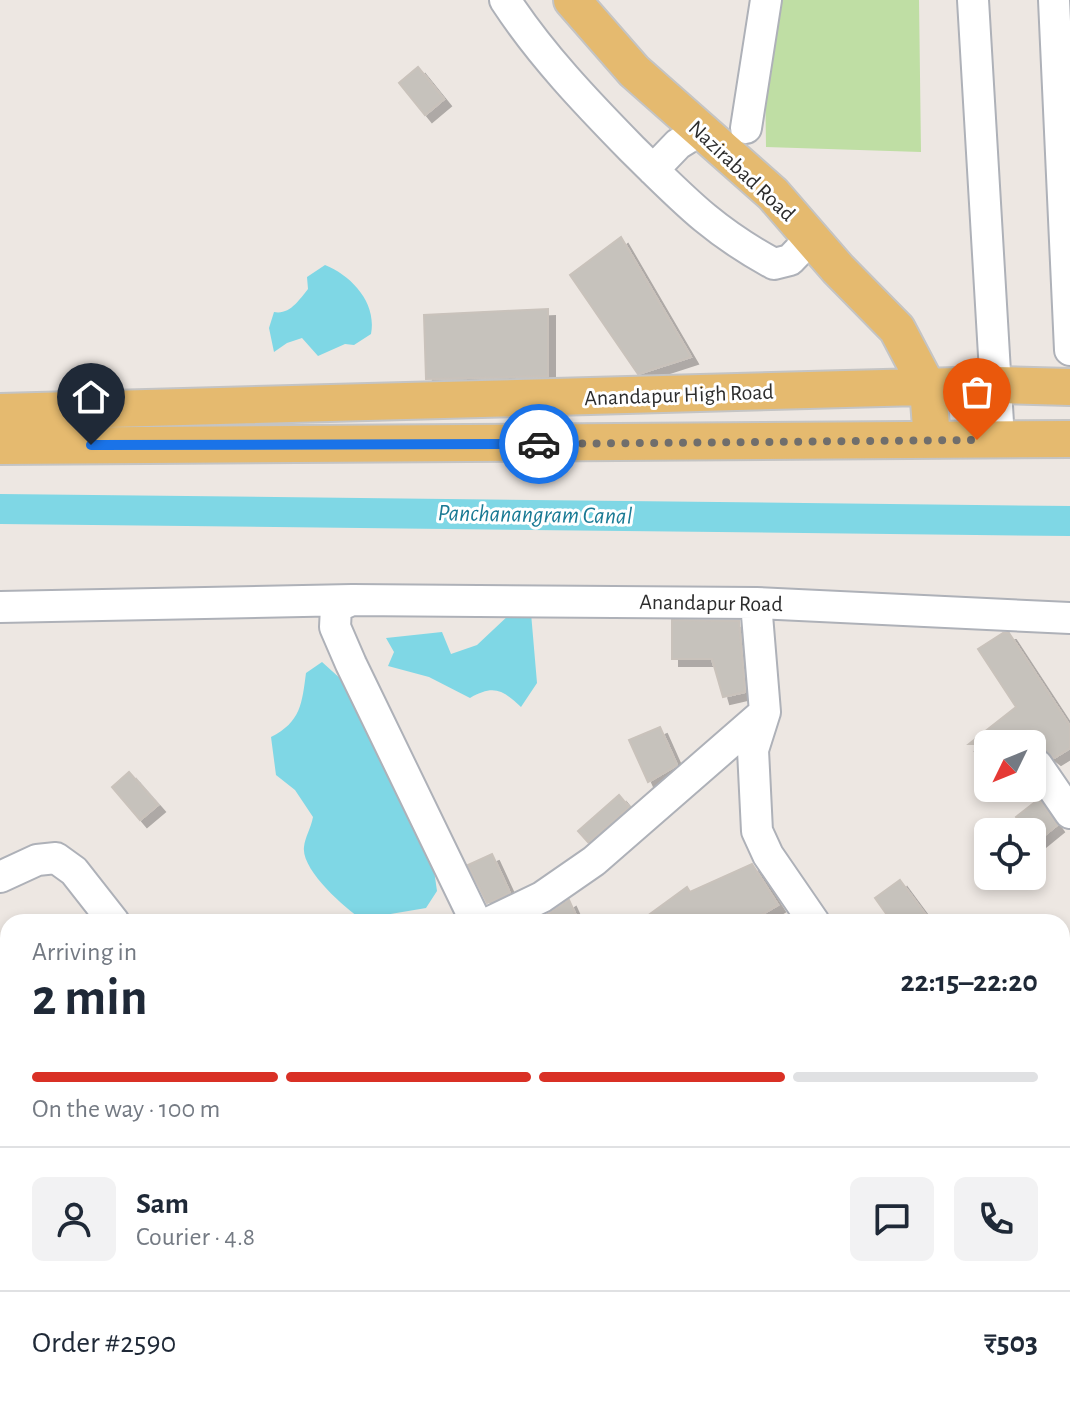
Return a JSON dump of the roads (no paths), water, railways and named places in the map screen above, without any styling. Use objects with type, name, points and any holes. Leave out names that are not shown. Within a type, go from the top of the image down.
[{"type":"main road","name":"Nazirabad Road","points":[[572,0],[634,71],[673,152],[773,194],[800,249],[897,329],[928,388]]},
{"type":"main road","name":"Anandapur High Road","points":[[0,412],[995,385],[1070,387]]},
{"type":"main road","points":[[928,388],[932,440]]},
{"type":"main road","name":"Anandapur High Road","points":[[0,446],[1070,439]]},
{"type":"street","points":[[505,0],[582,100],[673,152],[728,239],[774,264],[800,249]]},
{"type":"street","points":[[746,128],[766,0]]},
{"type":"street","points":[[973,0],[999,440]]},
{"type":"street","points":[[1054,0],[1070,350]]},
{"type":"street","points":[[352,600],[336,607],[335,627],[472,914]]},
{"type":"street","name":"Anandapur Road","points":[[0,607],[352,600],[756,603],[1070,618]]},
{"type":"street","points":[[756,603],[765,712],[753,750],[757,831],[768,855],[809,914]]},
{"type":"street","points":[[507,914],[542,897],[594,861],[765,712]]},
{"type":"street","points":[[1046,778],[1070,813]]},
{"type":"street","points":[[0,877],[37,860],[56,858],[74,871],[108,914]]},
{"type":"water","points":[[325,265],[353,283],[366,301],[372,323],[371,334],[354,345],[345,344],[318,356],[302,338],[274,352],[269,328],[274,312],[294,306],[308,289],[307,277]]},
{"type":"water","points":[[531,613],[537,683],[521,707],[497,691],[485,691],[470,698],[429,677],[388,666],[394,652],[386,638],[442,632],[451,654],[477,645],[510,614]]},
{"type":"water","points":[[322,662],[342,680],[432,856],[437,891],[426,908],[391,914],[355,914],[325,888],[309,866],[304,847],[313,817],[295,790],[276,775],[271,737],[289,725],[298,711],[306,673]]},
{"type":"waterway","name":"Panchanangram Canal","points":[[0,509],[1070,521]]}]
